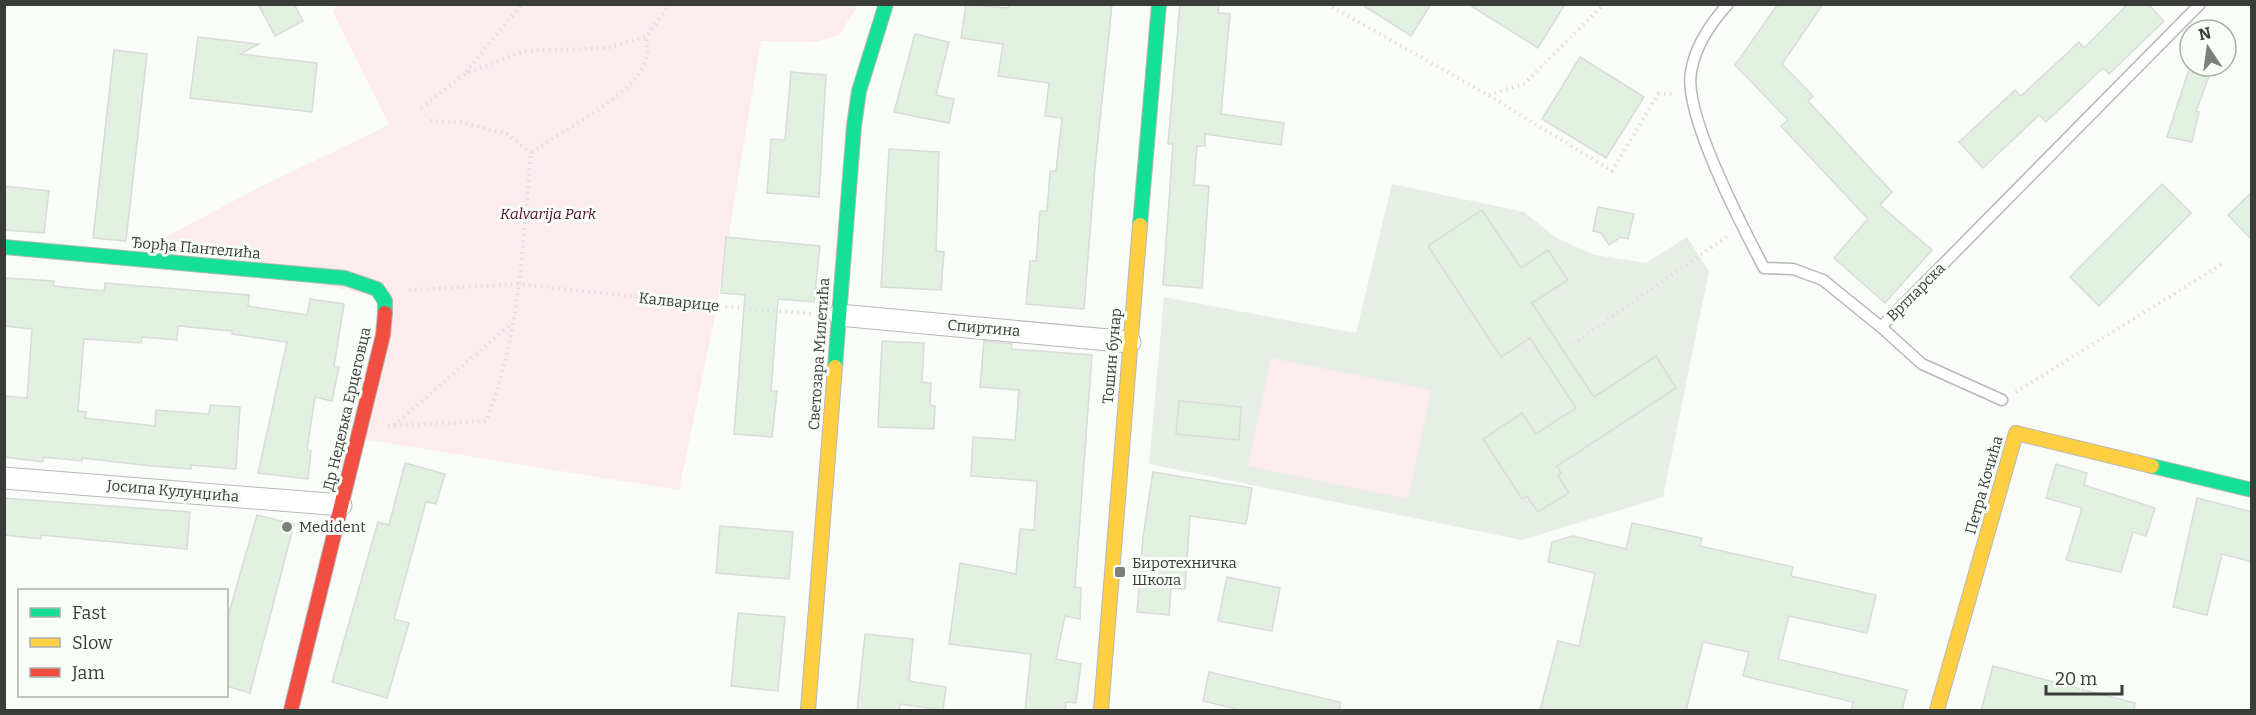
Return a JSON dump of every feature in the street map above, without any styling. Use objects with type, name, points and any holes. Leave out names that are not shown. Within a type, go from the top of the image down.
[{"type":"street","name":"Светозара Милетића","points":[[808,711],[854,126],[859,91],[886,4]]},
{"type":"street","name":"Тошин бунар","points":[[1101,711],[1159,4]]},
{"type":"street","name":"Ђорђа Пантелића","points":[[4,247],[345,278],[376,285],[382,291]]},
{"type":"street","name":"Др Недељка Ерцеговца","points":[[291,711],[357,430],[383,335],[386,299],[382,291]]},
{"type":"street","name":"Спиртина","points":[[839,315],[1130,342]]},
{"type":"street","name":"Петра Кочића","points":[[1938,711],[2016,433],[2252,490]]},
{"type":"street","name":"Јосипа Кулунџића","points":[[4,478],[341,505]]},
{"type":"lane","name":"Вртларска","points":[[1728,4],[1715,18],[1695,56],[1690,74],[1691,93],[1707,146],[1742,225],[1764,268],[1793,269],[1823,280],[1881,327],[2200,4]]},
{"type":"lane","points":[[1881,327],[1922,364],[2002,400]]},
{"type":"path","points":[[421,108],[466,73],[522,4]]},
{"type":"path","points":[[466,73],[524,51],[607,48],[646,37],[670,4]]},
{"type":"path","points":[[1326,4],[1488,95],[1612,171],[1658,94],[1691,93]]},
{"type":"path","points":[[1488,95],[1524,84],[1604,4]]},
{"type":"path","points":[[357,430],[486,421],[501,384],[519,284],[531,153],[549,139],[597,111],[636,78],[647,56],[646,37]]},
{"type":"path","points":[[430,121],[460,122],[507,134],[531,153]]},
{"type":"path","points":[[1573,344],[1742,225]]},
{"type":"path","points":[[2002,400],[2222,264]]},
{"type":"path","name":"Калварице","points":[[382,291],[519,284],[717,306],[839,315]]},
{"type":"path","points":[[394,426],[511,324]]},
{"type":"shaded area","points":[[1392,184],[1524,212],[1558,239],[1595,255],[1646,263],[1687,237],[1709,271],[1663,497],[1522,540],[1149,464],[1164,297],[1356,333]]},
{"type":"green space","name":"Kalvarija Park","points":[[337,5],[858,5],[839,35],[816,42],[761,41],[717,306],[679,490],[356,438],[386,299],[161,247],[162,239],[260,187],[389,125],[333,12]]},
{"type":"green space","points":[[1271,358],[1431,390],[1408,499],[1248,466]]},
{"type":"building","points":[[258,4],[294,4],[303,21],[275,36]]},
{"type":"building","points":[[966,4],[1008,8],[1009,4],[1112,4],[1095,168],[1084,309],[1026,304],[1030,261],[1036,261],[1040,211],[1047,211],[1050,171],[1056,171],[1062,118],[1045,116],[1049,83],[998,76],[1003,44],[961,38]]},
{"type":"building","points":[[1180,4],[1219,4],[1218,13],[1230,14],[1221,114],[1284,123],[1281,145],[1205,134],[1205,146],[1197,146],[1194,185],[1209,186],[1202,288],[1163,285],[1173,144],[1168,144]]},
{"type":"building","points":[[1361,4],[1431,4],[1411,36]]},
{"type":"building","points":[[1468,4],[1565,4],[1538,48]]},
{"type":"building","points":[[1778,4],[1823,4],[1782,64],[1813,96],[1808,101],[1892,192],[1880,205],[1932,250],[1885,303],[1834,258],[1868,219],[1781,126],[1788,120],[1735,65]]},
{"type":"building","points":[[2128,4],[2148,4],[2164,21],[2109,74],[2103,68],[2046,122],[2039,115],[1983,168],[1959,142],[2015,90],[2021,96],[2079,42],[2084,48]]},
{"type":"building","points":[[915,34],[949,42],[936,95],[954,99],[949,123],[894,112]]},
{"type":"building","points":[[198,37],[259,44],[240,54],[317,63],[312,112],[190,98]]},
{"type":"building","points":[[114,50],[147,54],[126,241],[93,238]]},
{"type":"building","points":[[1580,57],[1644,97],[1606,158],[1542,119]]},
{"type":"building","points":[[791,72],[826,75],[819,197],[767,193],[771,139],[785,140]]},
{"type":"building","points":[[2186,78],[2208,78],[2196,111],[2199,112],[2192,142],[2167,137]]},
{"type":"building","points":[[889,149],[939,152],[936,251],[944,252],[941,290],[881,287]]},
{"type":"building","points":[[2162,184],[2191,213],[2099,306],[2070,277]]},
{"type":"building","points":[[4,186],[49,191],[44,233],[4,230]]},
{"type":"building","points":[[2252,192],[2252,240],[2228,215]]},
{"type":"building","points":[[1598,207],[1634,214],[1628,239],[1621,237],[1609,245],[1601,233],[1593,231]]},
{"type":"building","points":[[1482,210],[1521,268],[1548,250],[1568,280],[1532,303],[1594,397],[1656,356],[1676,388],[1557,466],[1561,473],[1558,476],[1569,493],[1538,512],[1527,496],[1522,499],[1483,439],[1522,413],[1536,434],[1576,408],[1530,338],[1501,357],[1428,246]]},
{"type":"building","points":[[726,237],[820,246],[814,302],[778,299],[771,391],[777,391],[772,437],[734,434],[745,295],[721,293]]},
{"type":"building","points":[[4,278],[54,281],[53,286],[104,291],[105,283],[249,295],[248,306],[307,315],[310,299],[344,304],[334,366],[339,367],[332,401],[315,397],[307,450],[311,451],[308,479],[258,473],[287,342],[232,334],[232,331],[178,326],[177,340],[142,337],[141,343],[84,339],[78,411],[86,412],[85,418],[155,426],[156,410],[209,414],[210,405],[240,407],[236,469],[191,465],[191,469],[82,458],[82,461],[43,457],[43,462],[4,457],[4,396],[27,398],[32,329],[4,326]]},
{"type":"building","points":[[882,341],[924,343],[922,382],[931,383],[930,405],[935,406],[934,429],[878,427]]},
{"type":"building","points":[[984,341],[1012,344],[1011,349],[1092,355],[1075,587],[1081,588],[1080,619],[1065,616],[1056,659],[1081,664],[1076,703],[1066,702],[1065,711],[1025,711],[1031,654],[949,644],[960,563],[1016,574],[1020,529],[1034,530],[1037,481],[971,476],[973,437],[1015,440],[1019,390],[980,387]]},
{"type":"building","points":[[1179,401],[1241,407],[1239,440],[1176,434]]},
{"type":"building","points":[[405,463],[445,474],[436,504],[426,502],[394,619],[409,623],[387,698],[332,682],[378,522],[389,525]]},
{"type":"building","points":[[2056,464],[2087,473],[2084,485],[2155,508],[2146,536],[2133,532],[2121,572],[2066,560],[2082,508],[2046,498]]},
{"type":"building","points":[[1153,472],[1252,488],[1246,524],[1190,516],[1185,589],[1171,588],[1169,615],[1137,612],[1143,537]]},
{"type":"building","points":[[4,498],[190,512],[187,549],[41,535],[41,539],[4,535]]},
{"type":"building","points":[[2197,498],[2252,512],[2252,562],[2222,554],[2207,615],[2173,607]]},
{"type":"building","points":[[257,515],[294,524],[250,693],[228,687],[228,616]]},
{"type":"building","points":[[1632,523],[1702,538],[1700,546],[1793,567],[1791,576],[1876,595],[1867,633],[1789,616],[1778,659],[1907,690],[1902,711],[1851,711],[1853,702],[1743,676],[1749,652],[1703,642],[1686,711],[1540,711],[1558,641],[1579,646],[1595,573],[1548,562],[1552,542],[1573,536],[1626,549]]},
{"type":"building","points":[[720,526],[793,532],[789,579],[716,573]]},
{"type":"building","points":[[1227,577],[1280,588],[1272,631],[1218,621]]},
{"type":"building","points":[[738,613],[785,617],[778,691],[731,686]]},
{"type":"building","points":[[865,634],[913,639],[909,681],[946,687],[943,710],[900,704],[899,711],[857,711]]},
{"type":"building","points":[[1993,666],[2135,703],[2134,711],[1981,711]]},
{"type":"building","points":[[1209,672],[1340,702],[1340,711],[1245,711],[1203,701]]},
{"type":"traffic: fast","points":[[835,367],[854,126],[859,91],[886,4]]},
{"type":"traffic: fast","points":[[1140,225],[1159,4]]},
{"type":"traffic: fast","points":[[4,247],[345,278],[377,289],[385,301],[385,313]]},
{"type":"traffic: fast","points":[[2152,466],[2252,490]]},
{"type":"traffic: slow","points":[[1101,710],[1140,225]]},
{"type":"traffic: slow","points":[[808,710],[835,367]]},
{"type":"traffic: slow","points":[[1937,710],[2016,433],[2152,466]]},
{"type":"traffic: jam","points":[[291,710],[383,335],[385,313]]},
{"type":"place","name":"Medident","points":[[287,527]]},
{"type":"place","name":"Биротехничка Школа","points":[[1120,572]]}]
